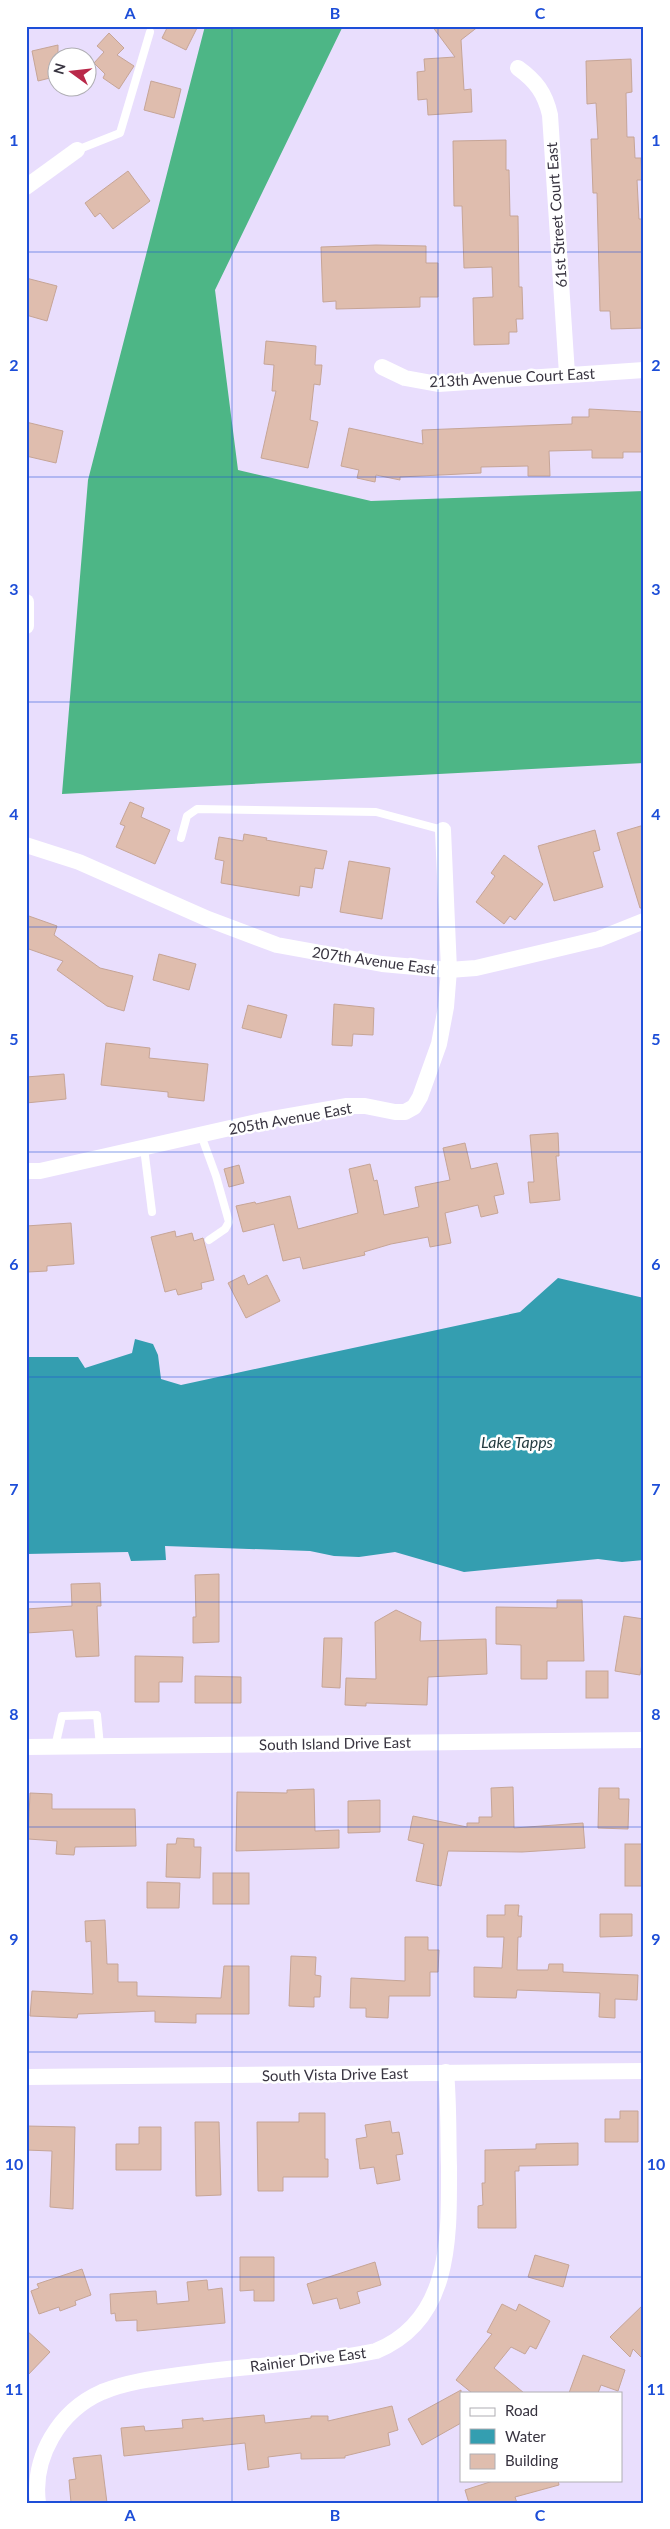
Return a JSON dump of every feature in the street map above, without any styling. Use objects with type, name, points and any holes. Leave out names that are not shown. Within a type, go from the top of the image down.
[{"type":"street","name":"61st Street Court East","points":[[518,68],[540,88],[546,97],[550,115],[567,374]]},
{"type":"street","points":[[26,187],[77,150]]},
{"type":"street","name":"213th Avenue Court East","points":[[382,367],[405,378],[438,384],[644,370]]},
{"type":"street","points":[[26,602],[26,626]]},
{"type":"street","points":[[443,830],[449,970]]},
{"type":"street","name":"207th Avenue East","points":[[26,845],[79,862],[208,919],[277,945],[345,959],[449,970],[476,968],[599,939],[644,921]]},
{"type":"street","name":"205th Avenue East","points":[[26,1170],[40,1171],[261,1121],[347,1106],[365,1106],[405,1112],[414,1107],[420,1097],[439,1044],[446,1007],[449,970]]},
{"type":"street","name":"South Island Drive East","points":[[26,1747],[644,1740]]},
{"type":"street","name":"South Vista Drive East","points":[[26,2077],[644,2071]]},
{"type":"street","name":"Rainier Drive East","points":[[38,2503],[36,2489],[38,2472],[46,2445],[70,2414],[101,2393],[148,2379],[376,2351],[390,2345],[417,2323],[437,2289],[448,2238],[446,2072]]},
{"type":"lane","points":[[77,150],[120,133],[150,32]]},
{"type":"lane","points":[[181,838],[187,816],[198,809],[376,812],[443,830]]},
{"type":"lane","points":[[201,1135],[216,1176],[229,1222],[225,1230],[209,1240]]},
{"type":"lane","points":[[144,1148],[152,1212]]},
{"type":"lane","points":[[55,1747],[62,1716],[97,1715],[100,1746]]},
{"type":"green space","points":[[205,26],[343,26],[215,290],[238,470],[371,501],[644,491],[644,763],[62,794],[88,480]]},
{"type":"water","name":"Lake Tapps","points":[[558,1278],[644,1298],[644,1560],[622,1562],[598,1559],[464,1572],[395,1552],[359,1557],[334,1556],[310,1551],[165,1546],[166,1560],[131,1561],[128,1552],[26,1554],[26,1357],[78,1357],[85,1368],[132,1353],[135,1339],[153,1344],[158,1355],[161,1379],[181,1385],[520,1312]]},
{"type":"building","points":[[168,26],[198,26],[186,50],[162,38]]},
{"type":"building","points":[[432,26],[479,26],[461,40],[464,90],[471,89],[472,112],[428,115],[427,99],[418,100],[417,72],[425,71],[424,59],[455,57]]},
{"type":"building","points":[[109,33],[124,48],[117,55],[134,66],[119,89],[103,78],[105,74],[98,67],[98,59],[104,52],[97,46]]},
{"type":"building","points":[[58,45],[58,48],[48,48],[48,78],[38,81],[32,51]]},
{"type":"building","points":[[631,59],[632,92],[626,93],[627,137],[634,137],[635,158],[641,158],[642,180],[637,180],[639,219],[644,219],[644,328],[611,329],[610,311],[600,311],[597,193],[593,193],[591,139],[598,139],[596,103],[587,104],[586,61]]},
{"type":"building","points":[[151,81],[181,89],[174,118],[144,110]]},
{"type":"building","points":[[506,140],[506,170],[509,170],[510,216],[518,216],[519,287],[522,287],[523,319],[516,319],[517,332],[509,332],[509,344],[474,345],[473,298],[493,297],[492,267],[464,268],[462,206],[454,206],[453,141]]},
{"type":"building","points":[[128,171],[150,201],[113,229],[100,213],[95,217],[85,203]]},
{"type":"building","points":[[426,246],[426,263],[438,263],[438,297],[420,297],[420,307],[336,309],[336,301],[323,302],[321,247]]},
{"type":"building","points":[[26,278],[57,286],[47,321],[26,315]]},
{"type":"building","points":[[266,341],[316,346],[315,365],[322,365],[320,385],[314,384],[310,420],[318,422],[308,468],[261,458],[276,391],[272,391],[274,365],[264,364]]},
{"type":"building","points":[[589,409],[644,412],[644,452],[623,452],[623,458],[592,458],[592,450],[549,451],[550,476],[528,476],[528,466],[481,467],[481,473],[400,477],[400,480],[376,475],[375,482],[357,478],[359,470],[341,466],[349,428],[423,444],[422,430],[572,424],[572,417],[589,417]]},
{"type":"building","points":[[26,422],[63,431],[56,463],[26,456]]},
{"type":"building","points":[[130,802],[144,808],[141,817],[170,830],[155,864],[116,847],[125,826],[120,824]]},
{"type":"building","points":[[644,825],[644,908],[640,908],[617,833]]},
{"type":"building","points":[[595,830],[600,850],[593,852],[603,887],[554,901],[538,846]]},
{"type":"building","points":[[244,834],[327,851],[323,869],[315,868],[312,888],[300,886],[299,896],[221,883],[224,861],[215,859],[219,837],[243,841]]},
{"type":"building","points":[[504,855],[543,884],[515,920],[510,916],[504,924],[476,902],[495,876],[491,873]]},
{"type":"building","points":[[349,861],[390,868],[382,919],[340,912]]},
{"type":"building","points":[[26,915],[57,926],[54,935],[100,968],[133,976],[124,1011],[107,1006],[57,970],[63,961],[26,948]]},
{"type":"building","points":[[159,954],[196,964],[189,990],[153,980]]},
{"type":"building","points":[[334,1004],[374,1008],[373,1035],[353,1034],[352,1046],[332,1045]]},
{"type":"building","points":[[248,1005],[287,1015],[281,1038],[242,1028]]},
{"type":"building","points":[[106,1043],[150,1048],[149,1058],[208,1064],[204,1101],[168,1097],[168,1092],[101,1085]]},
{"type":"building","points":[[64,1074],[66,1099],[26,1103],[26,1077]]},
{"type":"building","points":[[558,1133],[559,1156],[556,1156],[560,1200],[530,1203],[528,1182],[534,1182],[530,1135]]},
{"type":"building","points":[[465,1143],[471,1169],[497,1163],[504,1194],[494,1196],[498,1213],[481,1217],[478,1205],[445,1213],[451,1243],[430,1247],[428,1237],[391,1244],[364,1252],[365,1255],[303,1269],[300,1257],[283,1261],[274,1224],[243,1232],[236,1206],[255,1202],[256,1204],[290,1196],[298,1229],[358,1213],[349,1169],[370,1164],[374,1181],[377,1180],[384,1215],[419,1207],[415,1187],[450,1180],[443,1148]]},
{"type":"building","points":[[239,1165],[244,1183],[229,1187],[224,1169]]},
{"type":"building","points":[[71,1223],[74,1264],[47,1266],[47,1271],[28,1272],[26,1226]]},
{"type":"building","points":[[175,1231],[176,1237],[192,1233],[194,1241],[203,1238],[214,1280],[201,1283],[202,1289],[178,1295],[176,1289],[165,1292],[151,1237]]},
{"type":"building","points":[[244,1275],[248,1285],[267,1275],[280,1301],[246,1318],[228,1283]]},
{"type":"building","points":[[219,1574],[219,1642],[193,1643],[193,1617],[196,1617],[195,1575]]},
{"type":"building","points":[[100,1583],[101,1606],[97,1606],[99,1656],[76,1657],[73,1630],[26,1633],[26,1609],[72,1606],[71,1584]]},
{"type":"building","points":[[557,1600],[582,1600],[584,1661],[547,1661],[547,1679],[521,1679],[521,1645],[496,1644],[496,1607],[557,1608]]},
{"type":"building","points":[[396,1610],[421,1622],[420,1641],[486,1639],[487,1674],[428,1677],[427,1705],[366,1703],[366,1706],[345,1705],[346,1678],[376,1679],[375,1622]]},
{"type":"building","points":[[624,1616],[644,1619],[644,1652],[640,1675],[615,1671]]},
{"type":"building","points":[[324,1638],[342,1638],[340,1688],[322,1687]]},
{"type":"building","points":[[135,1656],[183,1657],[182,1682],[159,1682],[159,1702],[135,1702]]},
{"type":"building","points":[[586,1671],[608,1671],[608,1698],[586,1698]]},
{"type":"building","points":[[195,1676],[241,1677],[241,1703],[195,1703]]},
{"type":"building","points":[[513,1787],[514,1828],[583,1823],[585,1848],[522,1852],[448,1851],[441,1886],[416,1881],[424,1844],[408,1840],[413,1816],[467,1827],[467,1823],[479,1823],[479,1817],[492,1817],[491,1788]]},
{"type":"building","points":[[599,1788],[619,1788],[619,1799],[629,1799],[628,1829],[598,1828]]},
{"type":"building","points":[[314,1789],[315,1831],[339,1830],[339,1848],[236,1851],[237,1792],[287,1793],[287,1790]]},
{"type":"building","points":[[30,1793],[52,1794],[52,1809],[135,1809],[136,1846],[75,1847],[74,1855],[56,1854],[57,1841],[28,1839]]},
{"type":"building","points":[[380,1800],[380,1832],[348,1833],[348,1801]]},
{"type":"building","points":[[177,1838],[194,1839],[194,1847],[201,1847],[200,1878],[166,1877],[167,1844],[176,1844]]},
{"type":"building","points":[[625,1844],[644,1844],[644,1886],[625,1886]]},
{"type":"building","points":[[213,1873],[249,1873],[249,1904],[213,1904]]},
{"type":"building","points":[[147,1882],[180,1883],[179,1908],[147,1908]]},
{"type":"building","points":[[505,1905],[519,1905],[518,1916],[522,1916],[521,1937],[518,1937],[517,1970],[548,1970],[549,1964],[563,1964],[563,1972],[638,1975],[637,2000],[615,1999],[615,2018],[599,2017],[600,1993],[517,1990],[516,1998],[474,1997],[474,1967],[502,1968],[504,1937],[487,1937],[487,1915],[505,1915]]},
{"type":"building","points":[[600,1914],[632,1914],[632,1936],[600,1937]]},
{"type":"building","points":[[105,1920],[107,1964],[118,1964],[118,1982],[137,1982],[137,1996],[221,1998],[224,1966],[249,1966],[249,2014],[196,2014],[196,2023],[155,2022],[155,2011],[78,2014],[77,2018],[30,2016],[32,1991],[93,1994],[91,1941],[86,1942],[85,1921]]},
{"type":"building","points":[[405,1937],[428,1937],[428,1950],[439,1950],[438,1972],[430,1972],[430,1996],[389,1996],[388,2018],[366,2017],[366,2008],[350,2008],[351,1978],[405,1981]]},
{"type":"building","points":[[291,1956],[316,1957],[315,1975],[321,1976],[320,1997],[314,1997],[314,2007],[289,2006]]},
{"type":"building","points":[[620,2111],[638,2111],[638,2142],[605,2142],[605,2119],[620,2119]]},
{"type":"building","points":[[299,2113],[325,2113],[325,2159],[328,2159],[328,2177],[283,2177],[283,2191],[258,2191],[257,2122],[299,2122]]},
{"type":"building","points":[[390,2121],[392,2133],[399,2132],[403,2154],[396,2155],[400,2180],[377,2184],[374,2167],[360,2169],[356,2139],[367,2137],[365,2125]]},
{"type":"building","points":[[195,2122],[219,2122],[221,2195],[196,2196]]},
{"type":"building","points":[[26,2126],[75,2127],[73,2209],[50,2207],[52,2151],[26,2150]]},
{"type":"building","points":[[139,2127],[161,2127],[161,2170],[116,2170],[116,2144],[139,2144]]},
{"type":"building","points":[[578,2143],[578,2165],[519,2166],[519,2171],[515,2171],[516,2228],[478,2228],[478,2206],[483,2205],[482,2183],[485,2183],[485,2150],[536,2149],[536,2144]]},
{"type":"building","points":[[535,2255],[569,2265],[563,2287],[528,2277]]},
{"type":"building","points":[[240,2257],[274,2257],[274,2301],[254,2301],[254,2290],[240,2291]]},
{"type":"building","points":[[375,2262],[381,2285],[357,2292],[360,2303],[340,2309],[337,2298],[313,2304],[307,2284]]},
{"type":"building","points":[[82,2269],[91,2295],[75,2301],[76,2305],[60,2311],[59,2307],[39,2314],[31,2291],[39,2288],[37,2284]]},
{"type":"building","points":[[207,2280],[208,2290],[222,2288],[225,2323],[137,2331],[137,2320],[116,2321],[115,2313],[111,2314],[110,2294],[156,2291],[157,2304],[189,2301],[187,2282]]},
{"type":"building","points":[[502,2304],[516,2311],[519,2304],[550,2321],[536,2349],[530,2346],[525,2354],[511,2347],[494,2368],[523,2392],[471,2392],[456,2380],[492,2334],[487,2332]]},
{"type":"building","points":[[644,2304],[644,2360],[633,2349],[630,2357],[610,2337]]},
{"type":"building","points":[[26,2330],[50,2352],[26,2377]]},
{"type":"building","points":[[583,2355],[625,2370],[618,2391],[601,2385],[598,2392],[569,2392]]},
{"type":"building","points":[[461,2390],[460,2424],[422,2445],[408,2419]]},
{"type":"building","points":[[392,2406],[398,2430],[388,2433],[390,2445],[345,2456],[345,2458],[301,2459],[301,2453],[268,2457],[269,2467],[248,2470],[245,2443],[124,2456],[121,2428],[144,2426],[145,2431],[183,2428],[182,2420],[203,2418],[203,2421],[264,2415],[265,2423],[311,2418],[311,2416],[328,2416],[328,2421]]},
{"type":"building","points":[[101,2455],[107,2503],[71,2503],[69,2480],[76,2479],[73,2458]]},
{"type":"building","points":[[490,2482],[558,2482],[559,2485],[515,2497],[517,2503],[469,2503],[465,2490]]}]
